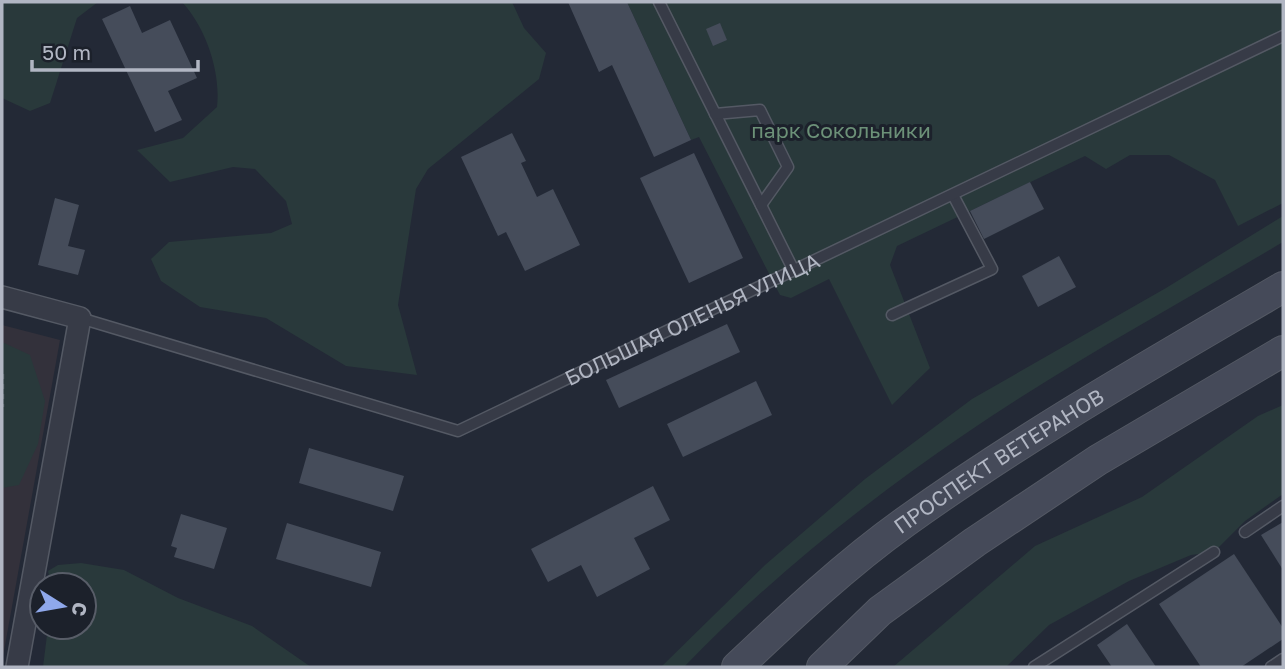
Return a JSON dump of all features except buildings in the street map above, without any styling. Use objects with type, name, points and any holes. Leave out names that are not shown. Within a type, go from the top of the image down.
[{"type":"main road","name":"ПРОСПЕКТ ВЕТЕРАНОВ","points":[[737,667],[813,596],[904,522],[1051,424],[1283,287]]},
{"type":"main road","points":[[822,667],[880,611],[975,542],[1098,460],[1283,352]]},
{"type":"street","name":"БОЛЬШАЯ ОЛЕНЬЯ УЛИЦА","points":[[2,297],[80,318]]},
{"type":"street","points":[[18,667],[80,318]]},
{"type":"lane","points":[[659,2],[794,271]]},
{"type":"lane","name":"БОЛЬШАЯ ОЛЕНЬЯ УЛИЦА","points":[[80,318],[458,431],[1283,36]]},
{"type":"lane","points":[[715,114],[761,110],[788,167],[761,205]]},
{"type":"lane","points":[[892,315],[992,269],[953,195]]},
{"type":"lane","points":[[1245,532],[1283,506]]},
{"type":"lane","points":[[1034,667],[1214,552]]},
{"type":"lane","points":[[1271,667],[1283,659]]},
{"type":"path","points":[[2,374],[2,407]]},
{"type":"shaded area","points":[[2,325],[60,340],[2,662]]},
{"type":"green space","points":[[2,2],[98,2],[77,18],[50,103],[30,111],[2,98]]},
{"type":"green space","points":[[182,2],[512,2],[524,28],[546,53],[539,79],[428,169],[416,189],[398,305],[417,375],[346,366],[266,318],[200,307],[161,281],[151,259],[169,242],[271,233],[292,224],[286,201],[255,169],[233,167],[170,182],[137,150],[183,138],[217,107],[217,79],[210,51],[198,24]]},
{"type":"green space","name":"парк Сокольники","points":[[627,2],[1283,2],[1283,203],[1238,226],[1215,180],[1169,155],[1130,155],[1106,169],[1085,156],[897,246],[890,265],[930,368],[892,405],[829,279],[791,298],[780,295],[699,137],[691,140]]},
{"type":"green space","points":[[1283,216],[1283,242],[1082,359],[965,434],[818,543],[749,603],[684,667],[661,667],[765,565],[865,479],[972,399],[1166,288]]},
{"type":"green space","points":[[2,342],[30,355],[45,401],[38,444],[19,485],[2,488]]},
{"type":"green space","points":[[1283,405],[1283,494],[1245,521],[1214,552],[1191,555],[1129,581],[1049,625],[1006,667],[893,667],[1035,546],[1142,497],[1258,416]]},
{"type":"green space","points":[[81,563],[124,570],[178,598],[252,626],[311,667],[43,667],[46,641],[98,641],[98,571],[48,571],[58,565]]}]
